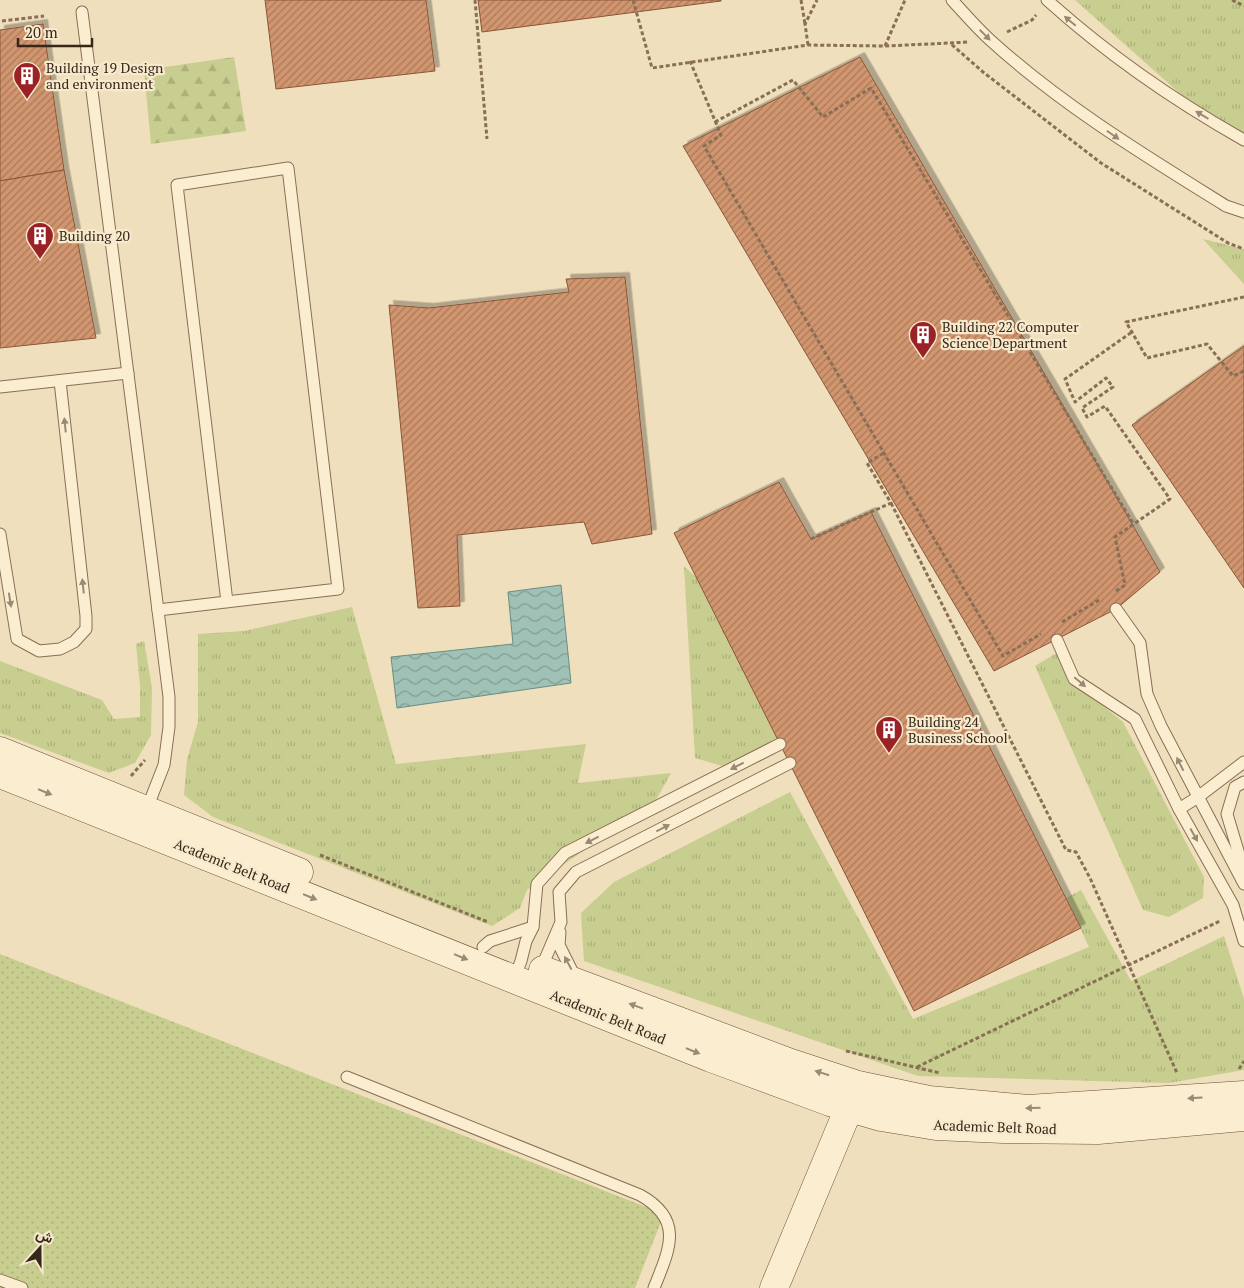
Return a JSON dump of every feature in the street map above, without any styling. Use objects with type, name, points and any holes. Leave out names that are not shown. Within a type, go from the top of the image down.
[{"type":"street","name":"Academic Belt Road","points":[[0,752],[143,820],[528,974],[710,1058],[830,1102],[854,1096]]},
{"type":"street","name":"Academic Belt Road","points":[[0,774],[486,934],[528,974],[598,992],[791,1063],[854,1096],[882,1117],[936,1126],[1098,1130],[1241,1087]]},
{"type":"street","points":[[774,1288],[854,1096]]},
{"type":"lane","points":[[952,0],[988,38],[1055,94],[1119,139],[1226,206],[1244,212]]},
{"type":"lane","points":[[1047,0],[1107,51],[1166,93],[1244,140]]},
{"type":"lane","points":[[82,12],[169,697],[169,727],[164,765],[143,820]]},
{"type":"lane","points":[[158,610],[338,590],[288,168],[176,184],[227,602]]},
{"type":"lane","points":[[0,387],[128,373]]},
{"type":"lane","points":[[0,534],[17,639],[39,651],[60,649],[74,642],[86,629],[86,616],[60,381]]},
{"type":"lane","points":[[1116,609],[1140,643],[1147,694],[1161,726],[1244,884]]},
{"type":"lane","points":[[1057,640],[1074,679],[1135,719],[1179,809],[1233,905],[1244,941]]},
{"type":"lane","points":[[528,974],[526,941],[533,926],[537,884],[566,853],[780,744]]},
{"type":"lane","points":[[1179,809],[1244,762]]},
{"type":"lane","points":[[598,992],[575,977],[559,945],[561,922],[559,892],[576,872],[790,763]]},
{"type":"lane","points":[[1244,782],[1235,787],[1227,814],[1244,871]]},
{"type":"lane","points":[[528,974],[561,922]]},
{"type":"lane","points":[[486,934],[490,941],[533,926]]},
{"type":"lane","points":[[346,1077],[640,1195],[653,1202],[664,1214],[670,1232],[669,1249],[654,1288]]},
{"type":"lane","points":[[0,1280],[22,1288]]},
{"type":"path","points":[[475,0],[487,139]]},
{"type":"path","points":[[633,0],[652,68],[808,45],[885,46],[950,43]]},
{"type":"path","points":[[801,0],[808,45]]},
{"type":"path","points":[[805,24],[817,0]]},
{"type":"path","points":[[885,46],[905,0]]},
{"type":"path","points":[[1232,0],[1244,6]]},
{"type":"path","points":[[2,21],[44,16]]},
{"type":"path","points":[[690,61],[721,136],[704,146],[1003,656],[1044,633]]},
{"type":"path","points":[[715,122],[793,80],[823,117],[872,88],[1134,525]]},
{"type":"path","points":[[1244,297],[1126,322],[1147,358],[1207,344],[1233,376],[1244,371]]},
{"type":"path","points":[[1109,595],[1125,585],[1114,537],[1170,500],[1105,406],[1087,417],[1082,408],[1113,387],[1106,378],[1075,402],[1065,379],[1132,332]]},
{"type":"path","points":[[884,453],[867,463],[891,503],[1066,850],[1076,852],[1177,1074],[1168,1074]]},
{"type":"path","points":[[811,539],[891,503]]},
{"type":"path","points":[[1060,623],[1101,600]]},
{"type":"path","points":[[316,854],[486,934]]},
{"type":"path","points":[[916,1067],[1222,920]]},
{"type":"path","points":[[840,1050],[944,1074]]},
{"type":"path","points":[[1241,1087],[1244,1061]]},
{"type":"green space","points":[[1075,0],[1244,0],[1244,137],[1196,108]]},
{"type":"green space","points":[[234,57],[246,131],[151,144],[144,70]]},
{"type":"green space","points":[[1203,239],[1244,249],[1244,284]]},
{"type":"green space","points":[[684,566],[697,578],[780,744],[726,767],[695,758]]},
{"type":"green space","points":[[352,607],[396,764],[586,744],[578,783],[671,773],[656,800],[527,890],[520,908],[492,926],[213,817],[184,795],[187,759],[198,722],[198,634],[244,631]]},
{"type":"green space","points":[[144,641],[152,688],[151,735],[135,763],[109,773],[0,733],[0,661],[102,700],[114,719],[140,717],[140,686],[136,644]]},
{"type":"green space","points":[[1058,652],[1077,685],[1123,722],[1204,877],[1203,898],[1169,917],[1143,910],[1035,666]]},
{"type":"green space","points":[[790,792],[913,1019],[1089,947],[1066,898],[1081,890],[1131,981],[1224,936],[1244,999],[1244,1070],[1169,1083],[918,1076],[584,961],[581,913],[614,882]]},
{"type":"green space","points":[[0,954],[664,1214],[635,1288],[0,1288]]},
{"type":"water","points":[[561,585],[571,683],[397,708],[391,657],[513,644],[508,592]]},
{"type":"building","points":[[265,0],[426,0],[435,71],[276,89]]},
{"type":"building","points":[[478,0],[721,0],[721,1],[482,32]]},
{"type":"building","name":"Building 19 Design and environment","points":[[43,24],[64,170],[0,181],[0,30]]},
{"type":"building","name":"Building 22 Computer Science Department","points":[[860,57],[1160,572],[1116,609],[994,671],[683,146]]},
{"type":"building","name":"Building 20","points":[[64,170],[96,338],[0,348],[0,181]]},
{"type":"building","points":[[625,277],[652,534],[592,544],[584,522],[457,535],[460,606],[418,608],[389,305],[429,308],[569,292],[566,279]]},
{"type":"building","points":[[1244,346],[1244,588],[1132,425]]},
{"type":"building","name":"Building 24 Business School","points":[[779,482],[811,539],[871,512],[1081,928],[914,1011],[674,533]]},
{"type":"place","name":"Building 19 Design and environment","points":[[27,100]]},
{"type":"place","name":"Building 20","points":[[40,260]]},
{"type":"place","name":"Building 22 Computer Science Department","points":[[923,359]]},
{"type":"place","name":"Building 24 Business School","points":[[889,754]]}]
